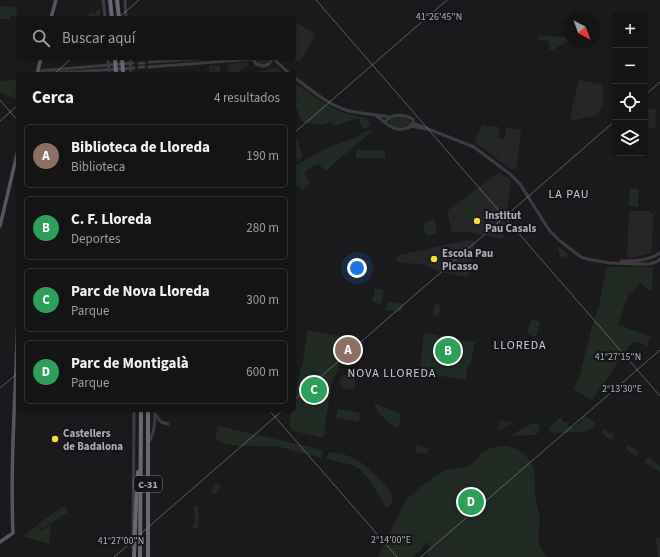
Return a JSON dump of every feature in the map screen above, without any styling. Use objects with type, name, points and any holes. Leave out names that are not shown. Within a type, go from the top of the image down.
[{"type":"highway","points":[[110,0],[112,16]]},
{"type":"highway","points":[[117,0],[119,16]]},
{"type":"highway","points":[[115,60],[116,72]]},
{"type":"highway","points":[[122,60],[123,72]]},
{"type":"highway","name":"C-31","points":[[140,557],[141,412]]},
{"type":"highway","name":"C-31","points":[[148,412],[148,557]]},
{"type":"highway","points":[[134,557],[137,489],[141,454]]},
{"type":"main road","points":[[52,16],[56,0]]},
{"type":"main road","points":[[38,72],[41,60]]},
{"type":"main road","points":[[0,226],[16,158]]},
{"type":"main road","points":[[0,542],[13,534],[12,446],[16,357]]},
{"type":"street","points":[[103,0],[105,16]]},
{"type":"street","points":[[125,0],[126,16]]},
{"type":"street","points":[[108,60],[109,72]]},
{"type":"street","points":[[131,60],[131,72]]},
{"type":"street","points":[[149,62],[182,60]]},
{"type":"street","points":[[149,67],[240,60]]},
{"type":"street","points":[[254,60],[260,66],[269,64],[281,66]]},
{"type":"street","points":[[269,64],[272,60]]},
{"type":"street","points":[[276,60],[288,72]]},
{"type":"street","points":[[139,63],[144,63]]},
{"type":"street","points":[[108,68],[132,64]]},
{"type":"street","points":[[139,67],[144,67]]},
{"type":"street","points":[[52,72],[132,68]]},
{"type":"street","points":[[296,78],[332,104],[345,110],[389,117],[402,115],[413,119],[412,125]]},
{"type":"street","points":[[373,115],[379,117],[387,125],[392,127],[399,129],[408,128],[412,125],[430,130],[474,147],[510,174],[520,184],[548,228],[560,241],[581,257],[587,260],[610,263],[637,264],[650,264],[660,259]]},
{"type":"street","points":[[385,122],[389,117]]},
{"type":"street","points":[[607,262],[638,261],[656,256],[660,253]]},
{"type":"street","points":[[134,412],[132,504],[134,557]]},
{"type":"street","points":[[155,412],[161,422],[168,424]]},
{"type":"street","points":[[150,440],[154,434],[155,412]]},
{"type":"shaded area","points":[[0,6],[17,7],[16,16],[10,15],[10,19],[0,19]]},
{"type":"shaded area","points":[[100,9],[101,16],[88,16],[90,13],[96,14],[96,11]]},
{"type":"shaded area","points":[[296,22],[316,34],[300,62],[296,60]]},
{"type":"shaded area","points":[[308,35],[313,37],[308,47],[303,44]]},
{"type":"shaded area","points":[[540,36],[564,37],[564,44],[550,50],[549,41],[538,40]]},
{"type":"shaded area","points":[[256,60],[270,60],[269,62],[263,64],[257,62]]},
{"type":"shaded area","points":[[248,62],[249,64],[239,72],[228,72],[227,68],[230,67],[229,64]]},
{"type":"shaded area","points":[[220,65],[221,72],[210,72],[209,66]]},
{"type":"shaded area","points":[[277,68],[282,72],[256,72]]},
{"type":"shaded area","points":[[16,80],[16,99],[0,92],[0,81]]},
{"type":"shaded area","points":[[579,80],[603,85],[603,105],[597,115],[570,121],[570,117]]},
{"type":"shaded area","points":[[296,83],[339,111],[367,118],[370,126],[363,129],[358,118],[333,126],[331,121],[324,125],[302,122],[296,107]]},
{"type":"shaded area","points":[[588,87],[599,87],[599,94],[588,94]]},
{"type":"shaded area","points":[[648,109],[656,110],[655,128],[648,128]]},
{"type":"shaded area","points":[[399,116],[410,121],[410,125],[399,127],[389,123],[389,120]]},
{"type":"shaded area","points":[[482,125],[499,127],[498,138],[505,138],[506,128],[521,129],[517,166],[515,169],[511,169],[475,143]]},
{"type":"shaded area","points":[[482,126],[492,127],[491,134],[481,133]]},
{"type":"shaded area","points":[[371,130],[372,131],[330,168],[325,171],[319,164],[314,165],[304,173],[310,183],[302,191],[299,185],[296,187],[296,165],[327,148],[360,136],[360,134]]},
{"type":"shaded area","points":[[478,136],[491,137],[490,149],[484,148],[484,144],[477,144]]},
{"type":"shaded area","points":[[296,137],[303,157],[296,161]]},
{"type":"shaded area","points":[[502,149],[508,150],[507,161],[500,161]]},
{"type":"shaded area","points":[[357,150],[383,150],[385,151],[385,158],[356,158]]},
{"type":"shaded area","name":"Institut Pau Casals","points":[[499,172],[511,180],[503,239],[475,233],[452,233],[447,211]]},
{"type":"shaded area","points":[[481,186],[487,194],[473,204],[467,196]]},
{"type":"shaded area","points":[[630,189],[639,189],[638,207],[629,206]]},
{"type":"shaded area","points":[[462,207],[479,209],[477,221],[460,219]]},
{"type":"shaded area","points":[[629,211],[650,211],[650,214],[654,214],[654,219],[652,251],[637,257],[627,258]]},
{"type":"shaded area","points":[[434,218],[437,234],[426,235],[423,225]]},
{"type":"shaded area","points":[[631,227],[637,227],[637,239],[631,239]]},
{"type":"shaded area","name":"Escola Pau Picasso","points":[[469,240],[475,241],[468,277],[441,272],[426,265],[396,262],[397,256]]},
{"type":"shaded area","points":[[557,245],[568,254],[566,258],[560,256]]},
{"type":"shaded area","points":[[463,246],[471,247],[469,260],[461,260]]},
{"type":"shaded area","points":[[461,261],[468,262],[467,272],[460,272]]},
{"type":"shaded area","points":[[609,267],[653,267],[652,291],[640,283],[632,293],[629,292],[618,325],[650,336],[647,347],[644,344],[632,342],[592,400],[574,389],[579,378],[599,305],[606,269]]},
{"type":"shaded area","points":[[375,288],[384,290],[381,304],[372,302]]},
{"type":"shaded area","points":[[388,302],[403,304],[402,312],[386,310]]},
{"type":"shaded area","points":[[435,304],[441,305],[439,316],[433,315]]},
{"type":"shaded area","points":[[531,319],[540,322],[536,337],[527,334]]},
{"type":"shaded area","points":[[308,330],[344,337],[338,371],[333,379],[325,423],[325,435],[322,438],[294,431],[289,424],[292,412],[296,412],[296,391],[302,367]]},
{"type":"shaded area","points":[[424,333],[475,342],[471,362],[468,365],[465,380],[423,373],[420,370]]},
{"type":"shaded area","points":[[346,374],[351,374],[354,376],[353,378],[355,379],[355,385],[353,390],[342,388],[343,386],[340,383],[340,379]]},
{"type":"shaded area","points":[[374,403],[401,414],[398,429],[387,421]]},
{"type":"shaded area","points":[[338,409],[360,413],[359,422],[342,419],[343,414],[341,419],[336,418]]},
{"type":"shaded area","points":[[583,415],[595,423],[588,431],[550,432],[549,427],[561,417],[563,422],[567,422],[568,426],[576,426],[580,423]]},
{"type":"shaded area","points":[[500,420],[513,423],[498,431]]},
{"type":"shaded area","points":[[533,423],[537,423],[539,425],[540,431],[539,433],[536,433],[536,435],[509,436]]},
{"type":"shaded area","points":[[218,426],[323,450],[322,458],[273,446],[241,446],[224,444],[215,438]]},
{"type":"shaded area","points":[[604,429],[614,435],[611,440],[601,433]]},
{"type":"shaded area","points":[[416,445],[428,448],[427,454],[415,452]]},
{"type":"shaded area","points":[[628,445],[639,452],[636,456],[626,449]]},
{"type":"shaded area","points":[[505,446],[511,447],[522,453],[527,457],[533,467],[535,493],[540,519],[538,541],[547,557],[456,557],[439,541],[428,557],[426,557],[430,546],[426,542],[420,551],[413,557],[378,557],[407,498],[428,481],[443,472],[450,469],[468,466],[489,449]]},
{"type":"shaded area","points":[[329,452],[341,454],[357,460],[376,475],[387,487],[392,497],[388,508],[385,506],[371,482],[359,468],[358,469],[355,466],[327,459]]},
{"type":"shaded area","points":[[648,457],[660,466],[660,472],[644,462]]},
{"type":"shaded area","points":[[215,483],[221,486],[216,494],[211,492]]},
{"type":"shaded area","points":[[198,505],[199,525],[195,529],[192,527],[195,522],[194,506]]},
{"type":"shaded area","points":[[64,506],[68,512],[42,529],[38,524]]},
{"type":"shaded area","points":[[51,524],[49,544],[23,536],[38,525],[42,531]]},
{"type":"shaded area","points":[[656,538],[660,538],[660,557],[658,557]]},
{"type":"shaded area","points":[[439,541],[456,557],[428,557]]},
{"type":"shaded area","points":[[437,548],[445,554],[443,557],[431,557]]},
{"type":"place","name":"Institut Pau Casals","points":[[477,221]]},
{"type":"place","name":"Escola Pau Picasso","points":[[434,259]]},
{"type":"place","name":"Biblioteca de Lloreda","points":[[348,350]]},
{"type":"place","name":"C. F. Lloreda","points":[[448,351]]},
{"type":"place","name":"Parc de Nova Lloreda","points":[[314,390]]},
{"type":"place","name":"Castellers de Badalona","points":[[55,439]]},
{"type":"place","name":"Parc de Montigalà","points":[[471,502]]},
{"type":"district","name":"LA PAU","points":[[569,194]]},
{"type":"district","name":"LLOREDA","points":[[520,345]]},
{"type":"district","name":"NOVA LLOREDA","points":[[392,373]]}]
